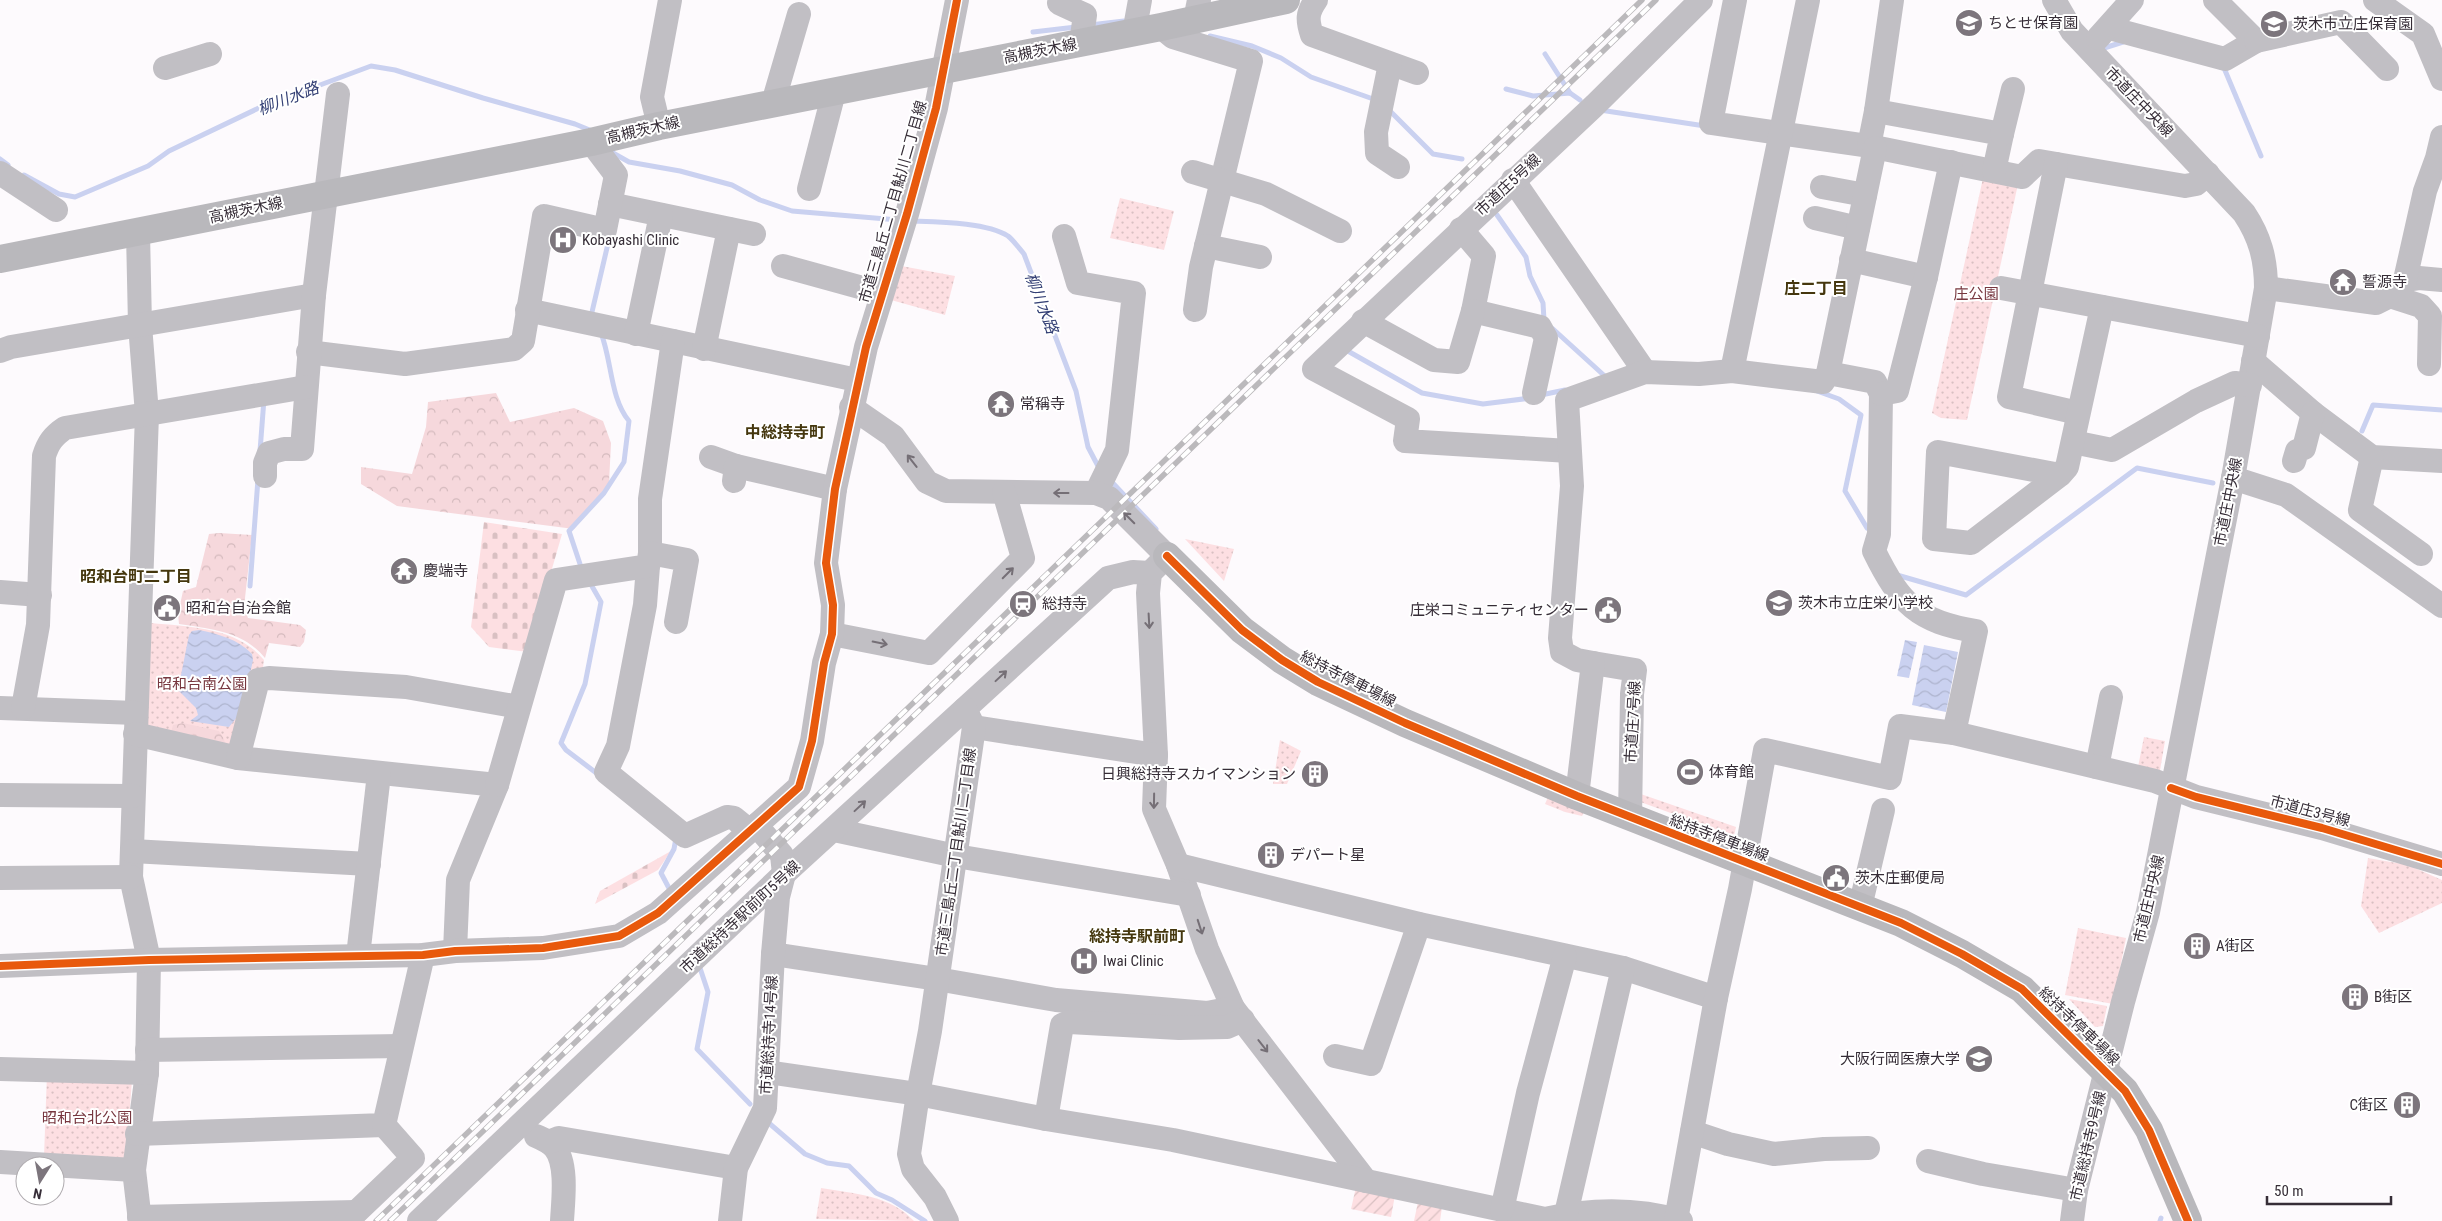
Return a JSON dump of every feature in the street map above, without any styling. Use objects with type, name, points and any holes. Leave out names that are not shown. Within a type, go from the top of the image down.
[{"type":"main road","name":"高槻茨木線","points":[[0,259],[591,142],[659,126],[944,69],[1134,33],[1161,27],[1197,10],[1286,0]]},
{"type":"main road","name":"総持寺停車場線","points":[[1155,556],[1242,630],[1282,660],[1318,682],[1405,723],[1630,818],[1901,923],[1962,954],[2022,990],[2125,1091],[2148,1130],[2188,1221]]},
{"type":"street","points":[[659,126],[652,97],[670,0]]},
{"type":"street","name":"市道三島丘二丁目鮎川二丁目線","points":[[0,966],[149,960],[423,955],[455,951],[543,948],[619,936],[658,913],[799,787],[812,741],[824,663],[832,634],[833,604],[826,564],[835,489],[851,407],[880,294],[907,214],[944,69],[958,0]]},
{"type":"street","points":[[1060,0],[1059,3],[1085,15],[1082,43]]},
{"type":"street","points":[[1134,33],[1140,0]]},
{"type":"street","points":[[1316,0],[1308,11],[1308,24],[1312,36],[1417,73]]},
{"type":"street","name":"市道庄5号線","points":[[1569,450],[1405,441],[1408,419],[1314,369],[1362,321],[1595,105],[1701,0]]},
{"type":"street","points":[[1734,0],[1711,123],[1782,132],[1872,147],[2022,177],[2039,161],[2185,186],[2196,184],[2208,174]]},
{"type":"street","points":[[1732,371],[1808,0]]},
{"type":"street","points":[[1577,796],[1592,663],[1577,660],[1562,652],[1560,638],[1572,486],[1567,400],[1645,372],[1699,374],[1732,371],[1823,382],[1828,373],[1865,195],[1892,0]]},
{"type":"street","name":"市道庄中央線","points":[[2054,0],[2072,31],[2086,49],[2244,213],[2256,231],[2266,268],[2266,288],[2233,478],[2148,912],[2106,1072]]},
{"type":"street","points":[[2086,49],[2109,28],[2132,0]]},
{"type":"street","points":[[2215,0],[2256,41]]},
{"type":"street","points":[[2375,0],[2442,51]]},
{"type":"street","points":[[774,103],[799,14]]},
{"type":"street","points":[[2109,28],[2225,59],[2256,41],[2341,22],[2387,69]]},
{"type":"street","points":[[1161,27],[1173,37],[1251,61],[1206,246],[1195,310]]},
{"type":"street","points":[[2422,34],[2442,79]]},
{"type":"street","points":[[165,68],[212,58]]},
{"type":"street","points":[[1390,64],[1376,132],[1377,154],[1398,167]]},
{"type":"street","points":[[1994,171],[2013,89]]},
{"type":"street","points":[[819,178],[834,92]]},
{"type":"street","points":[[265,476],[265,463],[269,453],[284,449],[302,449],[308,352],[338,94]]},
{"type":"street","points":[[1876,111],[2002,134]]},
{"type":"street","points":[[308,352],[405,364],[514,349],[523,341],[544,216],[605,230],[616,175],[591,142]]},
{"type":"street","points":[[2397,288],[2425,191],[2440,151]]},
{"type":"street","points":[[1881,394],[1897,391],[1926,277],[1952,162]]},
{"type":"street","points":[[2056,164],[2009,397],[2078,413]]},
{"type":"street","points":[[1193,172],[1266,194],[1325,231]]},
{"type":"street","points":[[0,173],[56,210]]},
{"type":"street","points":[[1513,180],[1645,372]]},
{"type":"street","points":[[1822,187],[1865,195]]},
{"type":"street","points":[[610,204],[754,234]]},
{"type":"street","points":[[636,334],[661,215]]},
{"type":"street","points":[[1815,218],[1858,228]]},
{"type":"street","points":[[704,349],[729,229]]},
{"type":"street","points":[[1362,321],[1434,360],[1458,362],[1473,310],[1484,256],[1461,229]]},
{"type":"street","points":[[138,233],[140,325],[147,414],[131,877],[149,960],[147,1062],[134,1170],[140,1219],[351,1216],[413,1158],[384,1125]]},
{"type":"street","points":[[1064,236],[1078,283],[1134,293],[1116,450],[1096,493]]},
{"type":"street","points":[[1206,246],[1260,257]]},
{"type":"street","points":[[1851,260],[1926,277]]},
{"type":"street","points":[[783,266],[880,294]]},
{"type":"street","points":[[2266,288],[2376,303],[2397,288],[2419,278],[2442,280]]},
{"type":"street","points":[[2000,288],[2258,336]]},
{"type":"street","points":[[2397,288],[2421,306],[2430,316],[2429,364]]},
{"type":"street","points":[[4,344],[140,325],[314,295]]},
{"type":"street","points":[[2060,474],[1938,452],[1934,539],[1971,543],[2060,474],[2067,467],[2102,307]]},
{"type":"street","points":[[527,310],[857,380]]},
{"type":"street","points":[[1473,310],[1540,327],[1546,338],[1534,393]]},
{"type":"street","points":[[672,341],[650,498],[645,605],[619,737],[606,772],[685,836],[727,817],[734,818],[753,828],[782,855],[784,874]]},
{"type":"street","points":[[2252,360],[2313,413],[2372,457],[2442,461]]},
{"type":"street","points":[[1828,373],[1875,382],[1881,394],[1879,534],[1874,551],[1899,596],[1916,612],[1948,626],[1976,631],[1954,733]]},
{"type":"street","points":[[2073,442],[2112,450],[2196,400],[2235,383],[2250,385]]},
{"type":"street","points":[[23,708],[38,625],[44,456],[48,443],[65,428],[306,387]]},
{"type":"street","points":[[851,407],[893,436],[927,482],[946,491],[1096,493],[1109,498],[1155,556],[1148,593],[1156,755],[1154,809],[1178,865],[1207,949],[1238,1014],[1366,1181]]},
{"type":"street","points":[[2294,461],[2296,451],[2304,448],[2313,413]]},
{"type":"street","points":[[711,457],[735,474],[835,489]]},
{"type":"street","points":[[2372,457],[2360,510],[2421,554]]},
{"type":"street","points":[[2233,478],[2286,495],[2442,606]]},
{"type":"street","points":[[832,634],[930,653],[1023,558],[1004,492]]},
{"type":"street","points":[[970,718],[1108,578],[1133,572],[1155,556]]},
{"type":"street","points":[[455,951],[458,880],[497,785],[556,580],[648,560],[687,560],[676,622]]},
{"type":"street","points":[[0,592],[40,595]]},
{"type":"street","name":"市道庄7号線","points":[[1592,663],[1635,670],[1632,694],[1630,818]]},
{"type":"street","points":[[238,758],[258,680],[269,678],[406,687],[519,707]]},
{"type":"street","points":[[2097,767],[2111,697]]},
{"type":"street","points":[[0,708],[23,708],[136,724],[238,758],[497,785]]},
{"type":"street","points":[[970,718],[1156,755]]},
{"type":"street","name":"市道三島丘二丁目鮎川二丁目線","points":[[947,1221],[936,1197],[913,1169],[909,1154],[930,1031],[956,856],[970,718]]},
{"type":"street","name":"市道総持寺駅前町5号線","points":[[427,1218],[516,1127],[784,874],[834,830],[970,718]]},
{"type":"street","name":"市道庄3号線","points":[[1744,863],[1765,750],[1890,778],[1900,726],[1954,733],[2156,781],[2196,797],[2322,828],[2440,861]]},
{"type":"street","points":[[358,956],[379,774]]},
{"type":"street","points":[[0,795],[133,796]]},
{"type":"street","points":[[1860,907],[1883,810]]},
{"type":"street","points":[[834,830],[956,856],[1189,895]]},
{"type":"street","points":[[132,851],[369,864]]},
{"type":"street","points":[[767,1072],[918,1094],[1046,1119],[1173,1140],[1545,1219],[1585,1211],[1679,1220],[1692,1132],[1716,998],[1744,863]]},
{"type":"street","points":[[1178,865],[1419,924],[1623,968],[1716,998]]},
{"type":"street","name":"市道総持寺14号線","points":[[730,1221],[736,1168],[765,1108],[773,954],[778,897],[784,874]]},
{"type":"street","points":[[0,878],[131,877]]},
{"type":"street","points":[[1335,1056],[1371,1064],[1419,924]]},
{"type":"street","points":[[773,954],[937,979],[1056,1000],[1238,1014]]},
{"type":"street","points":[[384,1125],[423,955]]},
{"type":"street","points":[[1502,1210],[1528,1093],[1565,956]]},
{"type":"street","points":[[1566,1214],[1623,968]]},
{"type":"street","points":[[1046,1119],[1062,1025],[1068,1022],[1179,1028],[1227,1027],[1238,1014]]},
{"type":"street","points":[[0,1069],[401,1046]]},
{"type":"street","name":"市道総持寺9号線","points":[[2072,1221],[2076,1190],[2106,1072]]},
{"type":"street","points":[[137,1134],[384,1125]]},
{"type":"street","points":[[516,1127],[549,1142],[556,1149],[561,1161],[564,1184],[562,1221]]},
{"type":"street","points":[[1692,1132],[1728,1144],[1774,1154],[1824,1149],[1868,1148]]},
{"type":"street","points":[[549,1142],[559,1138],[736,1168]]},
{"type":"street","points":[[1928,1161],[1982,1174],[2076,1190]]},
{"type":"street","points":[[0,1162],[134,1170]]},
{"type":"green space","name":"庄公園","points":[[1983,178],[2018,184],[1967,420],[1941,418],[1932,413]]},
{"type":"green space","points":[[1120,198],[1174,211],[1164,250],[1110,238]]},
{"type":"green space","points":[[896,265],[955,276],[945,315],[891,300]]},
{"type":"green space","points":[[496,393],[510,422],[574,408],[603,421],[611,443],[609,483],[574,529],[397,506],[361,484],[361,467],[412,474],[426,427],[428,402]]},
{"type":"green space","points":[[484,522],[562,534],[528,652],[489,647],[471,627]]},
{"type":"green space","points":[[209,534],[252,535],[244,607],[248,618],[300,625],[306,630],[304,642],[300,647],[269,643],[265,658],[247,642],[237,637],[214,630],[179,624],[178,614],[183,591],[196,587]]},
{"type":"green space","points":[[1185,539],[1234,549],[1224,581]]},
{"type":"green space","name":"昭和台南公園","points":[[151,623],[197,628],[227,635],[253,649],[264,660],[262,675],[232,753],[152,733],[147,722]]},
{"type":"green space","points":[[183,723],[219,731],[224,739],[226,749],[171,732],[173,725]]},
{"type":"green space","points":[[2144,737],[2165,741],[2159,776],[2137,772]]},
{"type":"green space","points":[[1280,740],[1301,751],[1287,784],[1273,784]]},
{"type":"green space","points":[[1635,792],[1736,827],[1734,836],[1635,800]]},
{"type":"green space","points":[[1549,795],[1585,811],[1582,816],[1545,804]]},
{"type":"green space","points":[[671,851],[658,870],[595,904],[600,891]]},
{"type":"green space","points":[[2368,858],[2408,865],[2442,880],[2442,903],[2379,933],[2361,906]]},
{"type":"green space","points":[[2078,928],[2126,938],[2113,1004],[2065,995]]},
{"type":"green space","points":[[2069,999],[2107,1006],[2103,1026],[2095,1027]]},
{"type":"green space","name":"昭和台北公園","points":[[47,1073],[132,1080],[126,1159],[44,1156]]},
{"type":"green space","points":[[1356,1187],[1395,1195],[1391,1217],[1351,1209]]},
{"type":"green space","points":[[821,1188],[859,1194],[883,1201],[905,1212],[914,1221],[816,1219]]},
{"type":"green space","points":[[1418,1202],[1442,1207],[1440,1221],[1414,1221]]},
{"type":"water","points":[[199,630],[220,635],[234,641],[252,654],[253,660],[242,711],[229,727],[190,721],[198,715],[196,708],[178,690],[189,635],[192,631]]},
{"type":"water","points":[[1905,640],[1917,642],[1909,678],[1897,676]]},
{"type":"water","points":[[1924,645],[1958,652],[1946,712],[1912,705]]},
{"type":"waterway","points":[[1090,25],[1124,21]]},
{"type":"waterway","points":[[1033,32],[1076,27]]},
{"type":"waterway","points":[[1210,36],[1252,46],[1281,58],[1311,77],[1376,100]]},
{"type":"waterway","points":[[2101,49],[2123,42]]},
{"type":"waterway","points":[[1545,54],[1570,93]]},
{"type":"waterway","name":"柳川水路","points":[[24,175],[59,194],[75,197],[148,166],[169,151],[261,107],[371,66],[395,70],[483,98],[575,124],[592,131]]},
{"type":"waterway","points":[[2220,67],[2224,68],[2261,156]]},
{"type":"waterway","points":[[1506,89],[1533,96],[1570,93],[1580,100]]},
{"type":"waterway","points":[[1387,108],[1433,154],[1462,159]]},
{"type":"waterway","points":[[1600,110],[1705,126]]},
{"type":"waterway","name":"柳川水路","points":[[613,153],[629,162],[680,171],[732,185],[760,200],[792,211],[898,220]]},
{"type":"waterway","name":"柳川水路","points":[[0,159],[8,165]]},
{"type":"waterway","points":[[1497,215],[1526,257],[1530,276],[1543,303],[1544,320]]},
{"type":"waterway","name":"柳川水路","points":[[910,221],[974,225],[999,231],[1008,236],[1024,254],[1076,391],[1088,447],[1099,468]]},
{"type":"waterway","points":[[593,316],[592,312],[610,235]]},
{"type":"waterway","points":[[1553,329],[1608,379]]},
{"type":"waterway","points":[[582,570],[569,531],[604,493],[624,462],[629,421],[618,401],[601,333]]},
{"type":"waterway","points":[[1346,350],[1422,393],[1483,404],[1531,398]]},
{"type":"waterway","points":[[1541,395],[1565,390]]},
{"type":"waterway","points":[[1817,391],[1839,399],[1861,415],[1845,491],[1867,528]]},
{"type":"waterway","points":[[260,451],[264,399]]},
{"type":"waterway","points":[[2362,431],[2373,405],[2442,410]]},
{"type":"waterway","points":[[1897,575],[1966,595],[2137,468],[2213,483]]},
{"type":"waterway","points":[[250,586],[258,479]]},
{"type":"waterway","name":"柳川水路","points":[[1109,479],[1156,529]]},
{"type":"waterway","points":[[589,581],[601,602],[585,684],[561,743],[566,750],[599,775]]},
{"type":"waterway","points":[[671,892],[661,873],[674,849],[676,838]]},
{"type":"waterway","points":[[699,965],[708,992],[697,1049],[750,1104]]},
{"type":"waterway","points":[[770,1124],[805,1154],[827,1163],[849,1166],[876,1193],[892,1200],[925,1221]]},
{"type":"railway","points":[[376,1221],[1642,0]]},
{"type":"railway","points":[[390,1221],[1656,0]]},
{"type":"cycle path","points":[[0,966],[149,960],[423,955],[455,951],[543,948],[619,936],[658,913],[799,787],[812,741],[824,663],[832,634],[833,605],[826,563],[835,489],[866,347],[907,214],[936,108],[957,0]]},
{"type":"cycle path","points":[[1167,556],[1242,630],[1282,660],[1318,682],[1405,723],[1577,796],[1901,923],[1962,954],[2022,989],[2125,1091],[2149,1130],[2188,1221]]},
{"type":"cycle path","points":[[2171,788],[2196,797],[2322,828],[2442,864]]},
{"type":"place","name":"ちとせ保育園","points":[[1969,23]]},
{"type":"place","name":"茨木市立庄保育園","points":[[2274,24]]},
{"type":"place","name":"Kobayashi Clinic","points":[[563,240]]},
{"type":"place","name":"誓源寺","points":[[2343,282]]},
{"type":"place","name":"常稱寺","points":[[1001,404]]},
{"type":"place","name":"慶端寺","points":[[404,571]]},
{"type":"place","name":"茨木市立庄栄小学校","points":[[1779,603]]},
{"type":"place","name":"総持寺","points":[[1023,604]]},
{"type":"place","name":"昭和台自治会館","points":[[167,608]]},
{"type":"place","name":"庄栄コミュニティセンター","points":[[1608,610]]},
{"type":"place","name":"体育館","points":[[1690,772]]},
{"type":"place","name":"日興総持寺スカイマンション","points":[[1315,774]]},
{"type":"place","name":"デパート星","points":[[1271,855]]},
{"type":"place","name":"茨木庄郵便局","points":[[1836,878]]},
{"type":"place","name":"A街区","points":[[2197,946]]},
{"type":"place","name":"Iwai Clinic","points":[[1084,961]]},
{"type":"place","name":"B街区","points":[[2355,997]]},
{"type":"place","name":"大阪行岡医療大学","points":[[1979,1059]]},
{"type":"place","name":"C街区","points":[[2407,1105]]},
{"type":"district","name":"庄二丁目","points":[[1816,288]]},
{"type":"district","name":"中総持寺町","points":[[785,432]]},
{"type":"district","name":"昭和台町二丁目","points":[[136,576]]},
{"type":"district","name":"総持寺駅前町","points":[[1137,936]]}]
